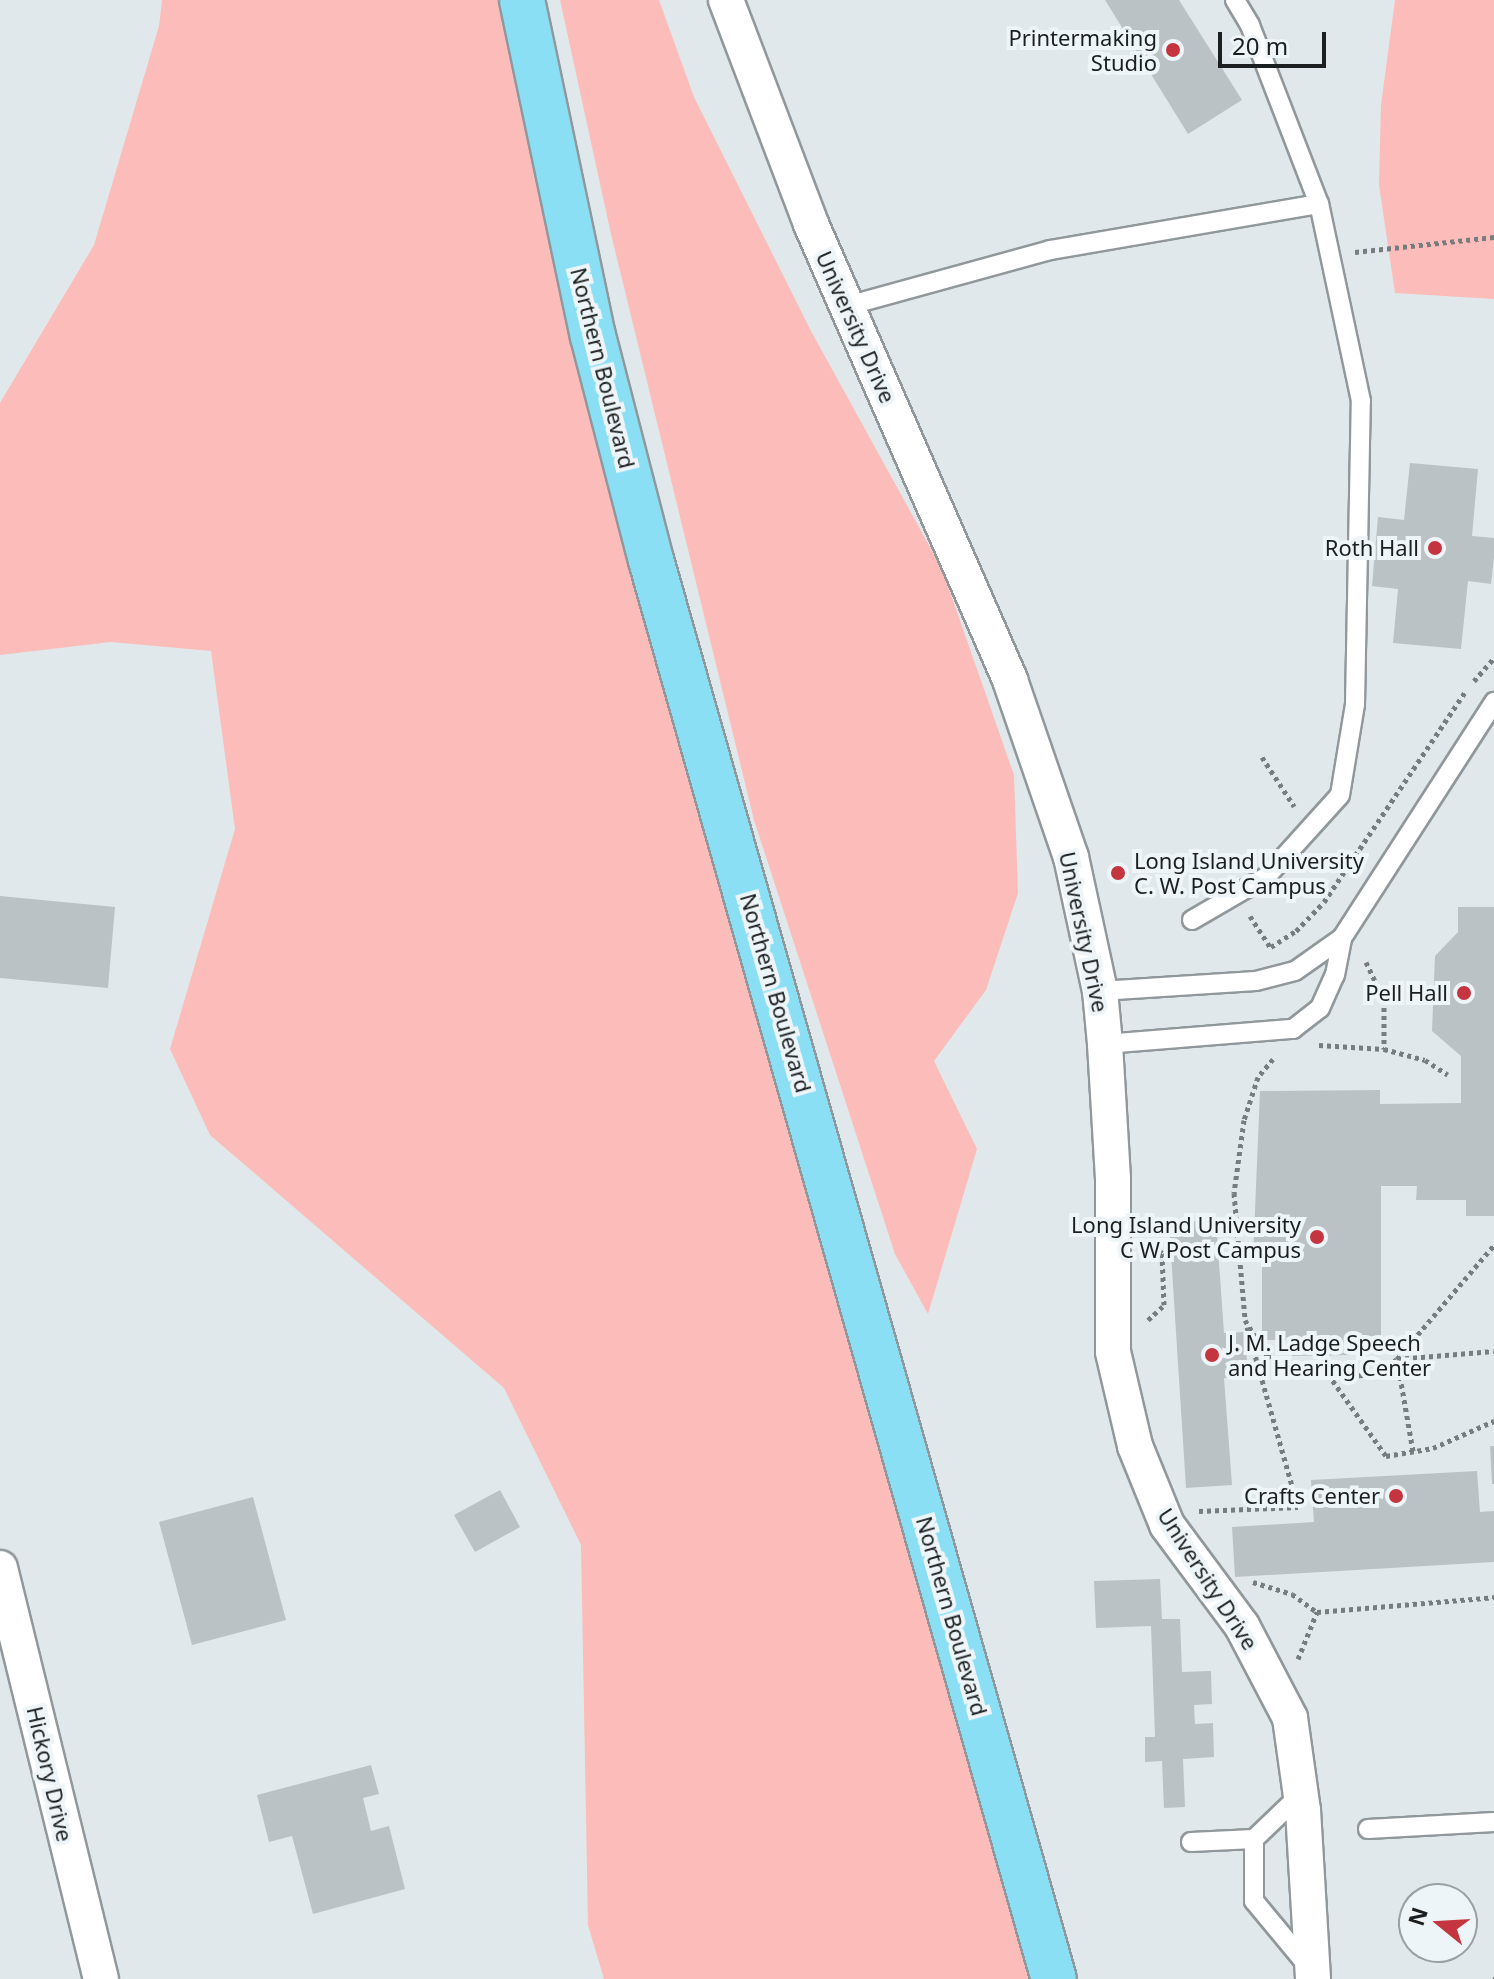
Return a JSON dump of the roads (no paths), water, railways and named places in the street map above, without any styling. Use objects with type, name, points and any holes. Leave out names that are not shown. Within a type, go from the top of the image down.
[{"type":"main road","name":"Northern Boulevard","points":[[522,0],[593,336],[651,560],[1054,1979]]},
{"type":"street","name":"University Drive","points":[[726,0],[847,306],[1010,680],[1071,857],[1100,991],[1105,1044],[1113,1178],[1113,1352],[1135,1446],[1162,1512],[1242,1626],[1290,1718],[1301,1794],[1313,1975]]},
{"type":"street","name":"Hickory Drive","points":[[0,1568],[101,1979]]},
{"type":"lane","points":[[1192,920],[1266,877],[1340,795],[1355,704],[1361,401],[1319,204],[1235,0]]},
{"type":"lane","points":[[847,306],[1050,250],[1319,204]]},
{"type":"lane","points":[[1105,1044],[1293,1029],[1320,1008],[1335,975],[1342,938],[1494,702]]},
{"type":"lane","points":[[1100,991],[1256,981],[1295,971],[1342,938]]},
{"type":"lane","points":[[1191,1842],[1254,1839],[1301,1794]]},
{"type":"lane","points":[[1368,1829],[1494,1822]]},
{"type":"lane","points":[[1254,1839],[1254,1901],[1313,1975]]},
{"type":"place","name":"Printermaking Studio","points":[[1173,50]]},
{"type":"place","name":"Roth Hall","points":[[1435,548]]},
{"type":"place","name":"Long Island University C. W. Post Campus","points":[[1118,873]]},
{"type":"place","name":"Pell Hall","points":[[1464,993]]},
{"type":"place","name":"Long Island University C W Post Campus","points":[[1317,1237]]},
{"type":"place","name":"J. M. Ladge Speech and Hearing Center","points":[[1212,1355]]},
{"type":"place","name":"Crafts Center","points":[[1396,1496]]}]
